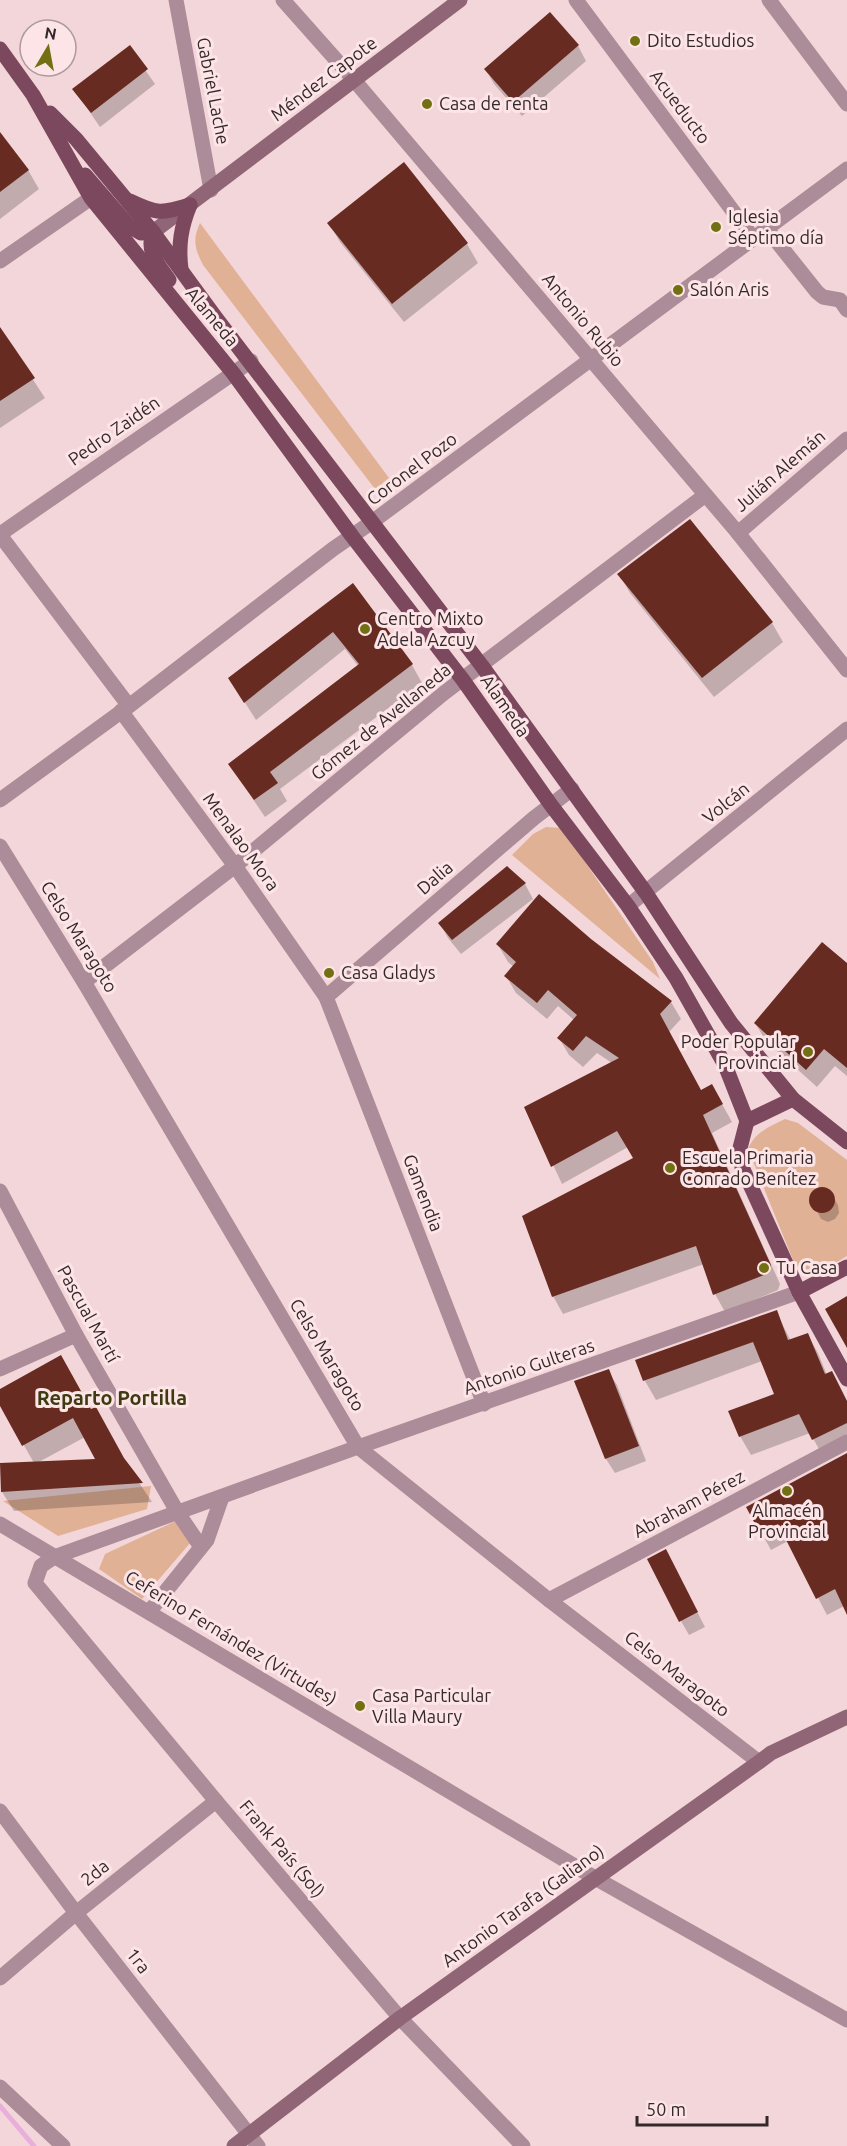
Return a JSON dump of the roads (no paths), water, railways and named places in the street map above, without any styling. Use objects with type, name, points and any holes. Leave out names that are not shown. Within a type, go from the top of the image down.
[{"type":"main road","name":"Méndez Capote","points":[[153,232],[460,0]]},
{"type":"main road","name":"Alameda","points":[[0,49],[33,95],[69,156],[90,198],[195,329],[229,367],[352,536],[463,680],[551,805],[628,906],[707,1030],[725,1065],[747,1121]]},
{"type":"main road","name":"Alameda","points":[[33,95],[76,139],[153,232],[482,666],[646,893],[731,1023],[793,1099],[847,1143]]},
{"type":"main road","points":[[69,156],[129,226],[141,233],[153,232],[150,240],[151,254],[229,367]]},
{"type":"main road","points":[[125,199],[154,212],[166,212],[190,205]]},
{"type":"main road","points":[[181,269],[181,226],[190,205]]},
{"type":"main road","points":[[793,1099],[747,1121],[740,1148],[742,1167],[799,1292],[847,1378]]},
{"type":"main road","name":"Antonio Gulteras","points":[[799,1292],[847,1267]]},
{"type":"main road","name":"Antonio Tarafa (Galiano)","points":[[234,2146],[253,2140],[400,2018],[771,1753],[847,1717]]},
{"type":"street","name":"Gabriel Lache","points":[[176,0],[211,190]]},
{"type":"street","name":"Antonio Rubio","points":[[283,0],[354,80],[704,496],[738,533],[847,670]]},
{"type":"street","name":"Acueducto","points":[[576,0],[753,238]]},
{"type":"street","points":[[769,0],[847,104]]},
{"type":"street","name":"Coronel Pozo","points":[[0,800],[847,169]]},
{"type":"street","points":[[0,261],[90,198]]},
{"type":"street","points":[[766,228],[823,297],[845,301]]},
{"type":"street","name":"Pedro Zaidén","points":[[0,535],[229,367],[251,361]]},
{"type":"street","name":"Julián Alemán","points":[[738,533],[847,439]]},
{"type":"street","name":"Gómez de Avellaneda","points":[[84,982],[235,866],[444,693],[704,496]]},
{"type":"street","name":"Menalao Mora","points":[[0,535],[125,709],[326,997]]},
{"type":"street","name":"Volcán","points":[[628,906],[847,729]]},
{"type":"street","name":"Dalia","points":[[326,997],[534,818],[572,789]]},
{"type":"street","name":"Celso Maragoto","points":[[0,846],[84,982],[358,1447],[549,1600],[759,1762]]},
{"type":"street","name":"Gamendia","points":[[326,997],[484,1404]]},
{"type":"street","name":"Pascual Martí","points":[[0,1191],[76,1335],[178,1513],[201,1547]]},
{"type":"street","name":"Antonio Gulteras","points":[[47,1561],[358,1447],[799,1292]]},
{"type":"street","points":[[0,1369],[76,1335]]},
{"type":"street","name":"Abraham Pérez","points":[[549,1600],[847,1442]]},
{"type":"street","points":[[149,1612],[207,1540],[222,1497]]},
{"type":"street","name":"Ceferino Fernández (Virtudes)","points":[[0,1524],[47,1561],[149,1612],[595,1878],[847,2020]]},
{"type":"street","name":"Frank País (Sol)","points":[[47,1561],[35,1583],[400,2018],[523,2146]]},
{"type":"street","name":"2da","points":[[0,1978],[76,1913],[216,1801]]},
{"type":"street","name":"1ra","points":[[0,1810],[76,1913],[253,2140]]},
{"type":"street","points":[[0,2087],[63,2146]]},
{"type":"waterway","points":[[0,2106],[34,2146]]},
{"type":"place","name":"Dito Estudios","points":[[635,41]]},
{"type":"place","name":"Casa de renta","points":[[427,104]]},
{"type":"place","name":"Iglesia Séptimo día","points":[[716,227]]},
{"type":"place","name":"Salón Aris","points":[[678,290]]},
{"type":"place","name":"Centro Mixto Adela Azcuy","points":[[365,629]]},
{"type":"place","name":"Casa Gladys","points":[[329,973]]},
{"type":"place","name":"Poder Popular Provincial","points":[[808,1052]]},
{"type":"place","name":"Escuela Primaria Conrado Benítez","points":[[670,1168]]},
{"type":"place","name":"Tu Casa","points":[[764,1268]]},
{"type":"place","name":"Almacén Provincial","points":[[787,1491]]},
{"type":"place","name":"Casa Particular Villa Maury","points":[[360,1706]]},
{"type":"district","name":"Reparto Portilla","points":[[112,1398]]}]
